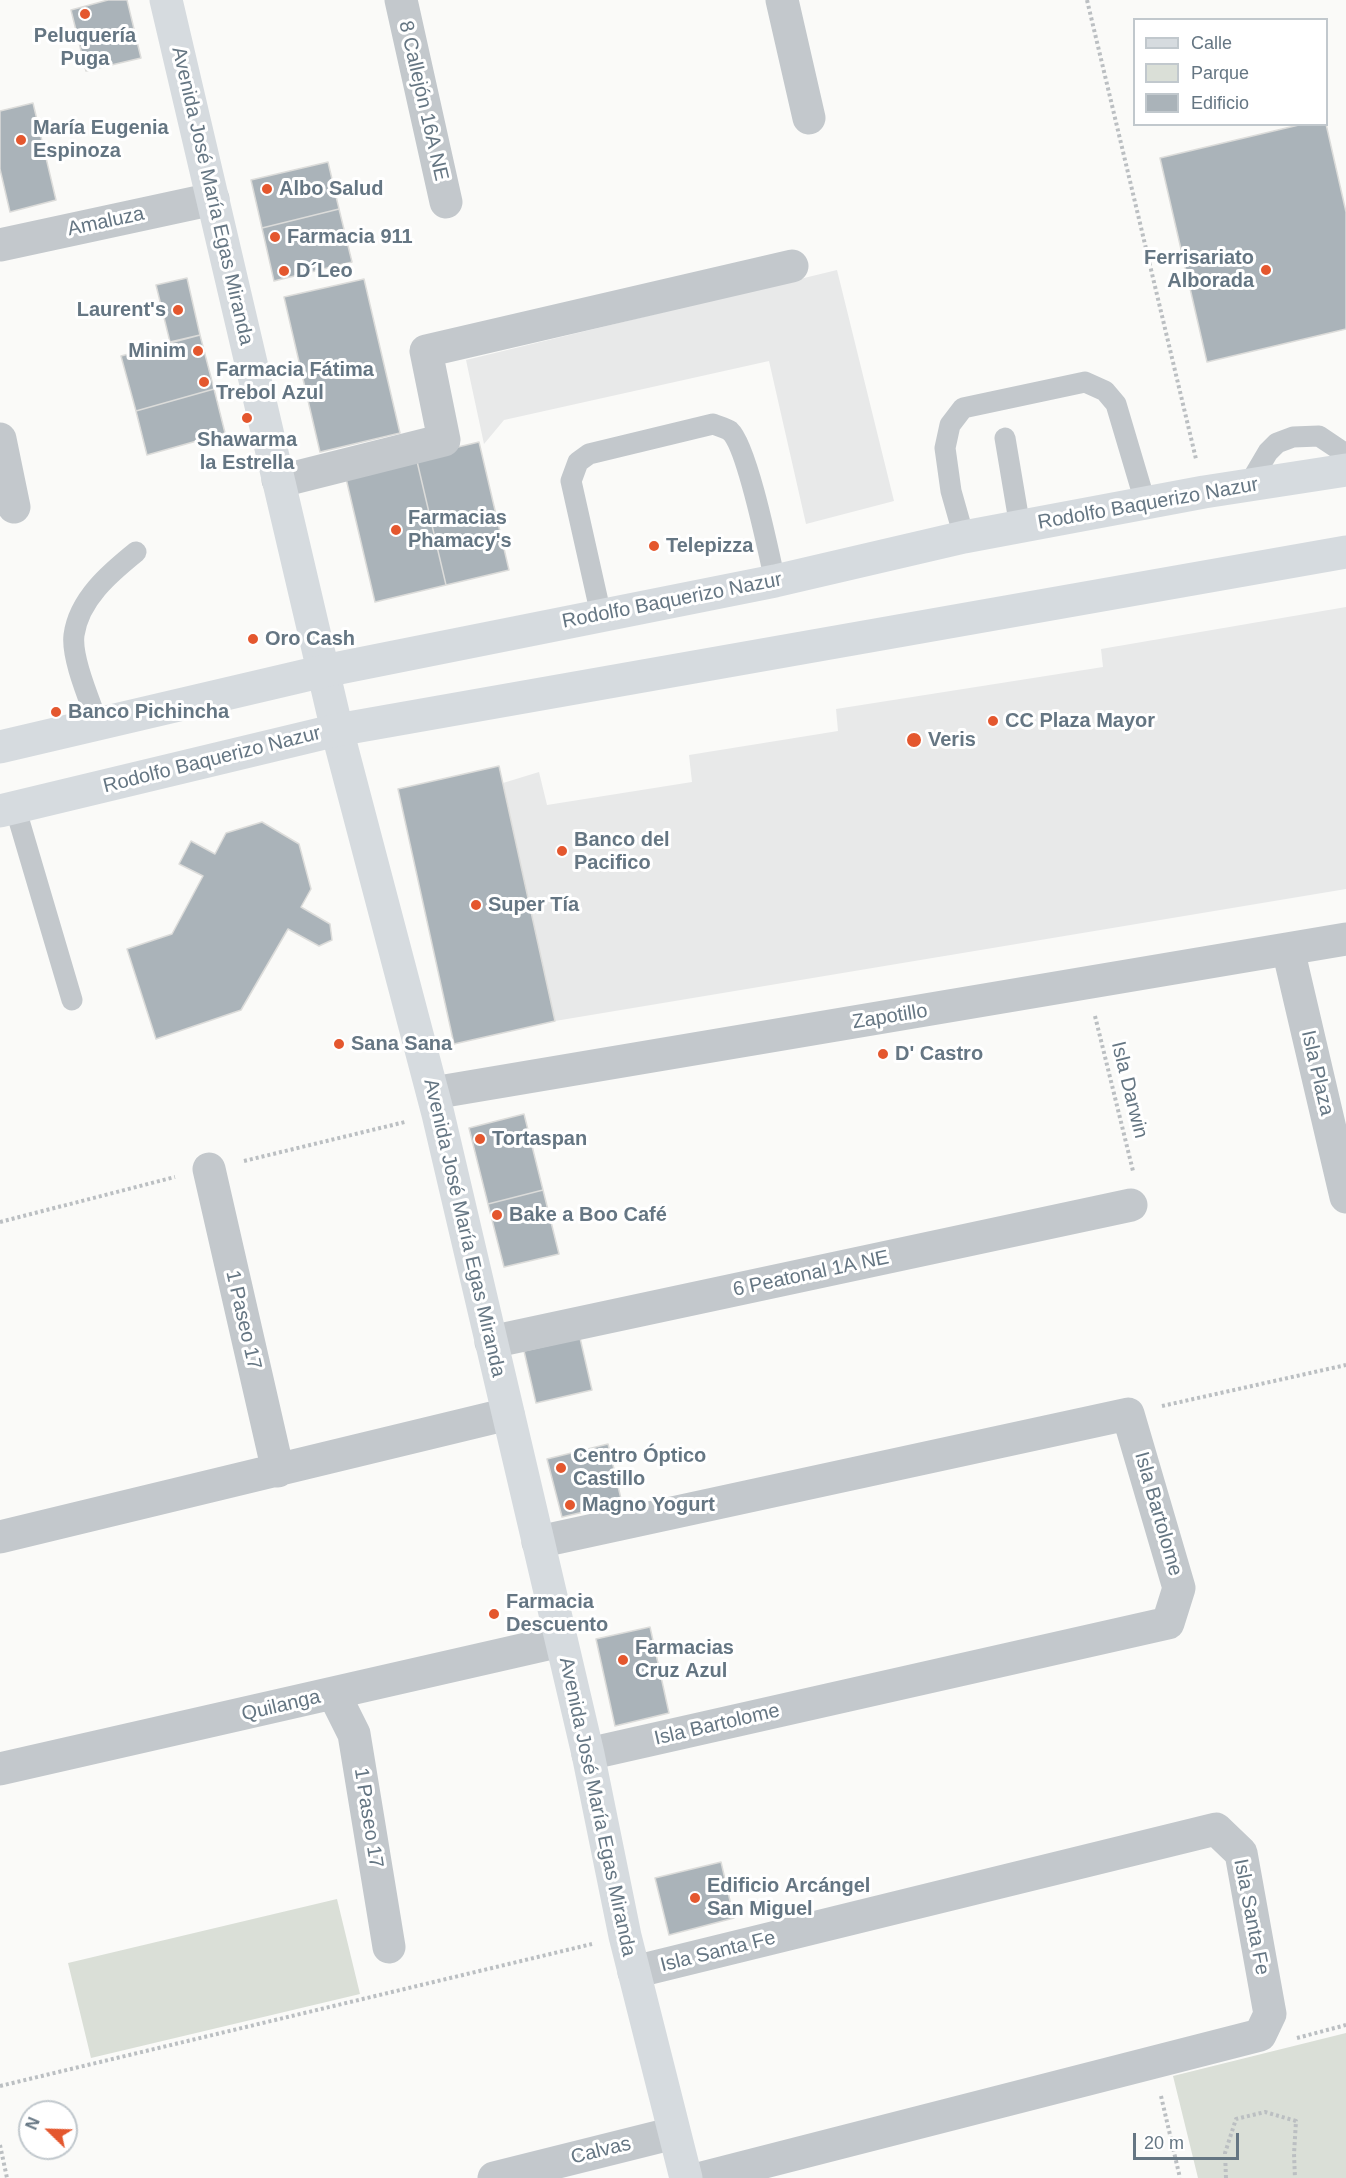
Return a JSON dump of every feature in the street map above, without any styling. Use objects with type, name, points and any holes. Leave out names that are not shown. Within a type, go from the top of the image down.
[{"type":"main road","name":"Avenida José María Egas Miranda","points":[[166,0],[337,730],[433,1093],[588,1754],[625,1936],[686,2178]]},
{"type":"main road","name":"Rodolfo Baquerizo Nazur","points":[[0,747],[324,671],[775,580],[964,537],[1204,492],[1346,470]]},
{"type":"main road","name":"Rodolfo Baquerizo Nazur","points":[[8,809],[337,730],[1346,552]]},
{"type":"street","name":"8 Callejón 16A NE","points":[[401,0],[446,202]]},
{"type":"street","points":[[782,0],[810,118]]},
{"type":"street","name":"Amaluza","points":[[0,244],[213,199]]},
{"type":"street","points":[[278,480],[444,440],[426,351],[792,266]]},
{"type":"street","points":[[0,439],[14,507]]},
{"type":"street","name":"Zapotillo","points":[[433,1093],[1346,939]]},
{"type":"street","name":"Isla Plaza","points":[[1288,949],[1346,1197]]},
{"type":"street","name":"1 Paseo 17","points":[[209,1169],[278,1471]]},
{"type":"street","name":"6 Peatonal 1A NE","points":[[491,1342],[1131,1205]]},
{"type":"street","points":[[0,1537],[278,1471],[508,1413]]},
{"type":"street","points":[[538,1542],[1128,1414]]},
{"type":"street","name":"Isla Bartolome","points":[[588,1754],[1168,1623],[1179,1588],[1128,1414]]},
{"type":"street","name":"Quilanga","points":[[0,1769],[561,1641]]},
{"type":"street","name":"1 Paseo 17","points":[[334,1694],[354,1734],[389,1947]]},
{"type":"street","name":"Isla Santa Fe","points":[[634,1972],[1216,1829],[1241,1853],[1270,2014],[1260,2035],[702,2178]]},
{"type":"street","name":"Calvas","points":[[494,2178],[674,2133]]},
{"type":"lane","points":[[964,537],[951,491],[945,448],[950,425],[963,408],[1085,382],[1105,391],[1116,404],[1146,504]]},
{"type":"lane","points":[[601,615],[571,481],[578,462],[589,454],[713,424],[729,431],[740,445],[767,541],[775,580]]},
{"type":"lane","points":[[1248,486],[1268,452],[1277,443],[1293,437],[1319,436],[1346,454]]},
{"type":"lane","points":[[1005,438],[1020,527]]},
{"type":"lane","points":[[98,724],[77,664],[74,636],[82,611],[99,585],[136,552]]},
{"type":"lane","points":[[8,809],[72,1000]]},
{"type":"path","points":[[1087,0],[1204,492]]},
{"type":"path","name":"Isla Darwin","points":[[1087,984],[1134,1173],[1131,1205]]},
{"type":"path","points":[[1128,1414],[1346,1365]]},
{"type":"path","points":[[0,2086],[625,1936]]},
{"type":"path","points":[[1226,2178],[1225,2153],[1236,2119],[1265,2112],[1296,2121],[1295,2178]]},
{"type":"path","points":[[0,2145],[7,2178]]},
{"type":"shaded area","points":[[837,270],[894,501],[806,524],[769,361],[504,420],[484,444],[466,360]]},
{"type":"shaded area","points":[[1346,607],[1346,889],[555,1021],[503,783],[539,772],[547,805],[692,782],[689,755],[838,731],[836,709],[1103,667],[1101,649]]},
{"type":"green space","points":[[337,1899],[360,1994],[91,2058],[68,1963]]},
{"type":"green space","points":[[1346,2033],[1346,2178],[1198,2178],[1173,2076]]},
{"type":"building","points":[[108,0],[127,0],[141,58],[86,71],[71,10]]},
{"type":"building","name":"María Eugenia Espinoza","points":[[33,103],[56,200],[10,212],[0,169],[0,111]]},
{"type":"building","name":"Ferrisariato Alborada","points":[[1295,126],[1326,126],[1346,212],[1346,329],[1207,362],[1160,158]]},
{"type":"building","points":[[328,162],[339,209],[262,228],[251,180]]},
{"type":"building","points":[[339,209],[352,262],[274,281],[262,228]]},
{"type":"building","name":"Laurent's","points":[[187,278],[200,335],[170,342],[156,285]]},
{"type":"building","points":[[364,279],[400,433],[320,452],[284,297]]},
{"type":"building","points":[[200,335],[214,389],[136,411],[121,356]]},
{"type":"building","points":[[214,389],[225,433],[147,455],[136,411]]},
{"type":"building","points":[[479,442],[509,570],[446,585],[416,457]]},
{"type":"building","name":"Farmacias Phamacy's","points":[[416,457],[446,585],[375,602],[345,474]]},
{"type":"building","name":"Super Tía","points":[[499,766],[555,1021],[454,1044],[398,789]]},
{"type":"building","points":[[262,822],[299,844],[311,889],[301,907],[330,924],[332,940],[319,946],[288,929],[241,1010],[156,1039],[127,949],[172,934],[203,876],[179,864],[191,841],[215,854],[226,833]]},
{"type":"building","points":[[524,1114],[543,1190],[488,1204],[469,1128]]},
{"type":"building","points":[[543,1190],[559,1254],[504,1267],[488,1204]]},
{"type":"building","points":[[580,1338],[592,1390],[536,1403],[524,1351]]},
{"type":"building","points":[[608,1444],[622,1503],[562,1517],[547,1459]]},
{"type":"building","points":[[650,1627],[669,1713],[615,1726],[596,1639]]},
{"type":"building","name":"Edificio Arcángel San Miguel","points":[[721,1862],[734,1918],[669,1935],[655,1878]]},
{"type":"place","name":"Peluquería Puga","points":[[85,14]]},
{"type":"place","name":"María Eugenia Espinoza","points":[[21,140]]},
{"type":"place","name":"Albo Salud","points":[[267,189]]},
{"type":"place","name":"Farmacia 911","points":[[275,237]]},
{"type":"place","name":"Ferrisariato Alborada","points":[[1266,270]]},
{"type":"place","name":"D´Leo","points":[[284,271]]},
{"type":"place","name":"Laurent's","points":[[178,310]]},
{"type":"place","name":"Minim","points":[[198,351]]},
{"type":"place","name":"Farmacia Fátima Trebol Azul","points":[[204,382]]},
{"type":"place","name":"Shawarma la Estrella","points":[[247,418]]},
{"type":"place","name":"Farmacias Phamacy's","points":[[396,530]]},
{"type":"place","name":"Telepizza","points":[[654,546]]},
{"type":"place","name":"Oro Cash","points":[[253,639]]},
{"type":"place","name":"Banco Pichincha","points":[[56,712]]},
{"type":"place","name":"CC Plaza Mayor","points":[[993,721]]},
{"type":"place","name":"Veris","points":[[914,740]]},
{"type":"place","name":"Banco del Pacifico","points":[[562,851]]},
{"type":"place","name":"Super Tía","points":[[476,905]]},
{"type":"place","name":"Sana Sana","points":[[339,1044]]},
{"type":"place","name":"D' Castro","points":[[883,1054]]},
{"type":"place","name":"Tortaspan","points":[[480,1139]]},
{"type":"place","name":"Bake a Boo Café","points":[[497,1215]]},
{"type":"place","name":"Centro Óptico Castillo","points":[[561,1468]]},
{"type":"place","name":"Magno Yogurt","points":[[570,1505]]},
{"type":"place","name":"Farmacia Descuento","points":[[494,1614]]},
{"type":"place","name":"Farmacias Cruz Azul","points":[[623,1660]]},
{"type":"place","name":"Edificio Arcángel San Miguel","points":[[695,1898]]}]
